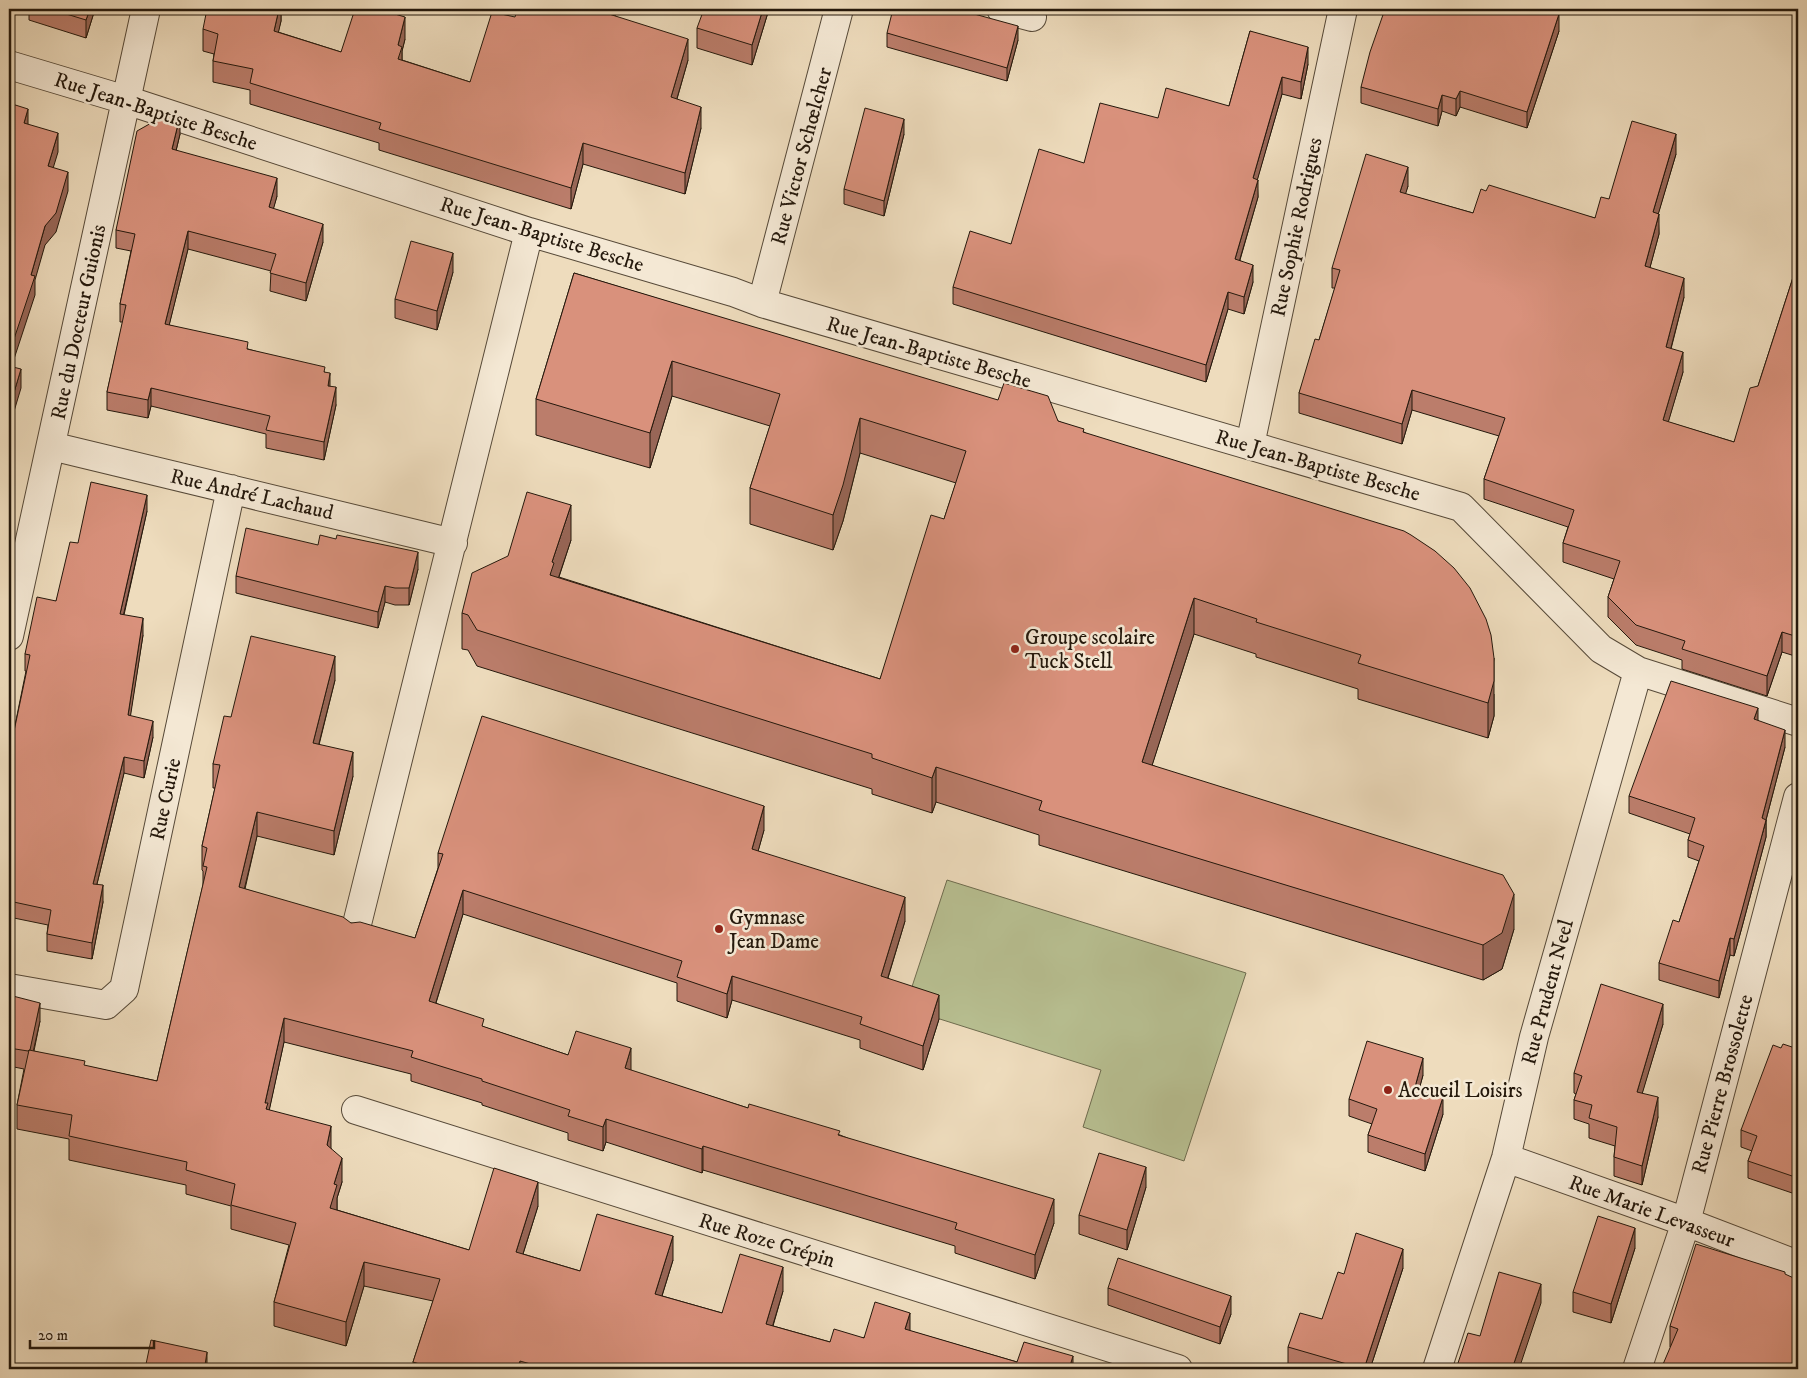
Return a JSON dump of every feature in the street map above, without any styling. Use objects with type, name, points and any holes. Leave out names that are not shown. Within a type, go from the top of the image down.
[{"type":"street","name":"Rue du Docteur Guionis","points":[[9,636],[146,9]]},
{"type":"street","name":"Rue Victor Schœlcher","points":[[762,303],[839,9]]},
{"type":"street","points":[[1001,9],[1032,17]]},
{"type":"street","name":"Rue Sophie Rodrigues","points":[[1250,445],[1342,9]]},
{"type":"street","name":"Rue Jean-Baptiste Besche","points":[[9,65],[126,100],[529,232],[733,292],[762,303],[1461,506],[1601,649],[1638,671],[1798,722]]},
{"type":"street","points":[[355,932],[529,232]]},
{"type":"street","name":"Rue André Lachaud","points":[[51,446],[453,543]]},
{"type":"street","name":"Rue Curie","points":[[9,988],[106,1005],[124,989],[231,489]]},
{"type":"street","name":"Rue Prudent Neel","points":[[1437,1369],[1506,1158],[1534,1037],[1638,671]]},
{"type":"street","name":"Rue Pierre Brossolette","points":[[1637,1369],[1686,1222],[1796,811]]},
{"type":"street","name":"Rue Roze Crépin","points":[[356,1110],[1178,1369]]},
{"type":"street","name":"Rue Marie Levasseur","points":[[1506,1158],[1686,1222],[1798,1265]]},
{"type":"green space","points":[[947,880],[1246,973],[1184,1161],[1083,1127],[1101,1070],[905,1008]]},
{"type":"building","points":[[50,9],[90,9],[86,20]]},
{"type":"building","points":[[207,9],[279,9],[274,31],[341,52],[355,9],[378,9],[405,17],[398,45],[402,47],[398,59],[470,82],[492,12],[515,17],[517,9],[610,9],[609,14],[688,39],[671,97],[701,107],[685,173],[583,143],[571,188],[379,129],[381,123],[250,83],[253,69],[213,61],[218,34],[203,29]]},
{"type":"building","points":[[704,9],[763,9],[752,45],[697,28]]},
{"type":"building","points":[[893,9],[956,9],[1018,26],[1007,68],[887,33]]},
{"type":"building","points":[[1385,9],[1541,9],[1559,14],[1527,112],[1460,91],[1456,99],[1442,95],[1438,109],[1361,87],[1370,52]]},
{"type":"building","points":[[1250,31],[1308,47],[1301,82],[1282,77],[1253,178],[1258,180],[1235,259],[1253,265],[1244,297],[1228,292],[1206,365],[953,287],[970,231],[1011,244],[1039,149],[1084,163],[1100,103],[1158,118],[1166,88],[1229,106]]},
{"type":"building","points":[[9,103],[28,109],[24,123],[58,133],[48,166],[68,172],[56,213],[45,226],[31,275],[35,276],[10,351],[13,351],[9,364]]},
{"type":"building","points":[[865,108],[904,119],[884,201],[844,189]]},
{"type":"building","points":[[169,113],[180,116],[172,149],[277,178],[269,207],[323,224],[306,283],[270,273],[276,254],[188,231],[165,324],[248,342],[247,349],[325,367],[324,372],[330,373],[328,386],[336,387],[324,442],[266,430],[270,416],[151,388],[148,400],[107,392],[126,305],[120,304],[135,234],[116,230],[137,131]]},
{"type":"building","points":[[1632,121],[1676,134],[1653,212],[1659,214],[1645,266],[1684,278],[1666,347],[1683,352],[1663,420],[1734,442],[1750,388],[1758,386],[1798,262],[1798,637],[1782,632],[1767,676],[1682,649],[1685,641],[1636,625],[1608,597],[1620,561],[1563,543],[1574,510],[1484,479],[1505,418],[1412,390],[1402,424],[1299,393],[1315,339],[1319,340],[1340,270],[1332,268],[1366,154],[1408,167],[1400,192],[1473,213],[1481,189],[1486,191],[1489,185],[1595,218],[1601,197],[1609,199]]},
{"type":"building","points":[[411,241],[453,253],[437,311],[395,299]]},
{"type":"building","points":[[574,273],[998,400],[1004,383],[1048,396],[1058,421],[1084,429],[1083,432],[1404,531],[1435,551],[1454,568],[1470,588],[1486,619],[1491,635],[1494,658],[1494,681],[1488,703],[1358,663],[1361,655],[1256,622],[1257,619],[1194,598],[1142,762],[1503,875],[1514,894],[1502,933],[1483,945],[1039,810],[1042,801],[936,767],[932,778],[872,758],[872,754],[477,630],[468,615],[462,613],[472,573],[508,556],[527,492],[571,505],[552,562],[554,563],[550,575],[880,679],[931,515],[944,519],[966,451],[860,418],[843,485],[833,515],[750,488],[780,394],[672,361],[650,433],[536,399]]},
{"type":"building","points":[[9,366],[21,369],[9,409]]},
{"type":"building","points":[[91,482],[147,495],[120,614],[143,618],[128,715],[153,721],[144,761],[124,757],[93,884],[103,885],[92,943],[47,934],[51,910],[9,901],[9,755],[30,655],[25,654],[37,597],[56,601],[70,542],[78,543]]},
{"type":"building","points":[[246,528],[318,545],[320,535],[336,539],[337,535],[418,552],[409,588],[385,586],[378,612],[236,576]]},
{"type":"building","points":[[251,636],[335,656],[313,743],[353,752],[334,831],[257,812],[239,887],[343,917],[351,923],[360,922],[415,938],[443,854],[438,853],[482,716],[764,806],[752,849],[905,897],[881,976],[939,995],[923,1046],[860,1024],[862,1017],[732,976],[727,994],[677,977],[682,961],[463,890],[429,1001],[484,1019],[482,1026],[568,1055],[576,1031],[631,1048],[625,1068],[748,1108],[749,1104],[840,1131],[838,1135],[1054,1199],[1035,1255],[955,1229],[957,1223],[703,1146],[702,1149],[606,1119],[603,1127],[568,1116],[570,1110],[482,1081],[482,1079],[411,1057],[413,1051],[284,1018],[265,1103],[268,1103],[266,1109],[331,1126],[327,1145],[342,1158],[334,1184],[337,1185],[330,1208],[469,1250],[494,1168],[538,1182],[516,1252],[580,1271],[597,1214],[673,1236],[655,1294],[722,1313],[740,1254],[783,1267],[766,1324],[830,1342],[834,1329],[864,1338],[875,1302],[910,1313],[905,1329],[1017,1362],[1024,1342],[1073,1356],[1069,1369],[548,1369],[520,1361],[517,1369],[436,1369],[413,1362],[440,1279],[364,1262],[346,1322],[274,1302],[296,1223],[231,1205],[235,1184],[186,1170],[187,1162],[69,1136],[72,1115],[17,1105],[29,1050],[85,1061],[84,1065],[157,1081],[207,867],[203,866],[207,848],[202,846],[220,765],[213,764],[224,716],[231,717]]},
{"type":"building","points":[[1671,681],[1758,708],[1754,719],[1785,730],[1762,818],[1766,820],[1734,939],[1730,938],[1719,981],[1659,963],[1673,920],[1679,922],[1704,846],[1688,840],[1695,818],[1629,796]]},
{"type":"building","points":[[1601,984],[1663,1004],[1637,1092],[1658,1097],[1642,1166],[1614,1157],[1617,1127],[1589,1118],[1592,1105],[1574,1100],[1582,1076],[1574,1073]]},
{"type":"building","points":[[9,995],[40,1003],[30,1050],[28,1051],[9,1048]]},
{"type":"building","name":"Accueil Loisirs","points":[[1367,1041],[1423,1058],[1415,1087],[1443,1097],[1425,1154],[1368,1135],[1377,1109],[1349,1099]]},
{"type":"building","points":[[1783,1044],[1798,1049],[1798,1178],[1748,1161],[1757,1136],[1741,1130],[1773,1045],[1781,1048]]},
{"type":"building","points":[[1099,1153],[1146,1167],[1127,1230],[1079,1215]]},
{"type":"building","points":[[1598,1216],[1635,1228],[1611,1304],[1573,1292]]},
{"type":"building","points":[[1356,1233],[1403,1249],[1364,1369],[1288,1347],[1300,1313],[1322,1319],[1338,1272],[1344,1274]]},
{"type":"building","points":[[1696,1244],[1785,1272],[1785,1274],[1798,1280],[1798,1369],[1661,1369],[1678,1329],[1670,1326]]},
{"type":"building","points":[[1118,1258],[1231,1296],[1220,1327],[1108,1288]]},
{"type":"building","points":[[1499,1272],[1541,1284],[1512,1369],[1456,1369],[1468,1333],[1480,1336]]},
{"type":"building","points":[[151,1340],[207,1352],[205,1365],[221,1369],[145,1369]]},
{"type":"place","name":"Groupe scolaire Tuck Stell","points":[[1015,649]]},
{"type":"place","name":"Gymnase Jean Dame","points":[[719,929]]},
{"type":"place","name":"Accueil Loisirs","points":[[1388,1090]]}]
